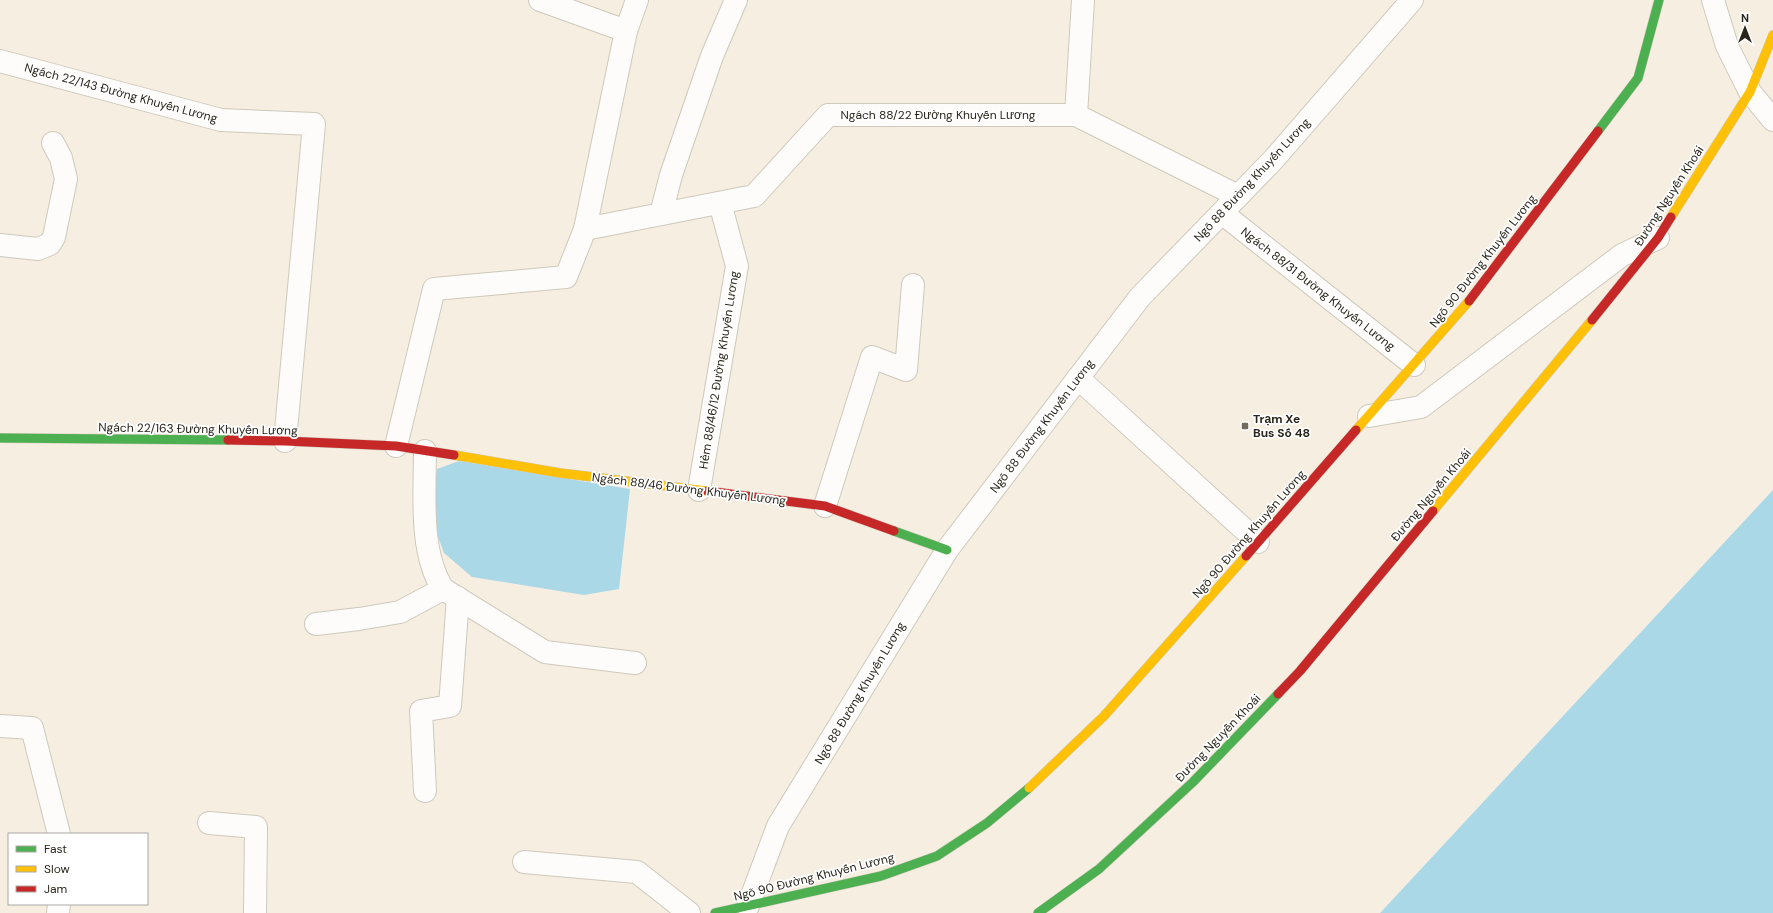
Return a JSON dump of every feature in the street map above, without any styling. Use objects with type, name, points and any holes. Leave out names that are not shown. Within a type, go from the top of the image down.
[{"type":"street","points":[[540,0],[626,31]]},
{"type":"street","points":[[396,446],[434,290],[566,277],[585,229],[626,31],[636,0]]},
{"type":"street","points":[[661,214],[671,175],[712,56],[736,0]]},
{"type":"street","points":[[1076,115],[1083,0]]},
{"type":"street","name":"Ngõ 88 Đường Khuyến Lương","points":[[748,906],[778,826],[947,550],[1140,297],[1273,160],[1412,0]]},
{"type":"street","name":"Ngõ 90 Đường Khuyến Lương","points":[[715,913],[881,876],[937,856],[987,823],[1024,792],[1104,716],[1464,308],[1638,78],[1659,0]]},
{"type":"street","points":[[1713,0],[1727,46],[1750,92],[1773,120]]},
{"type":"street","name":"Đường Nguyễn Khoái","points":[[1038,913],[1099,869],[1193,782],[1300,671],[1536,389],[1658,238],[1750,92],[1773,35]]},
{"type":"street","name":"Ngách 22/143 Đường Khuyến Lương","points":[[0,61],[221,120],[314,124],[285,441]]},
{"type":"street","name":"Ngách 88/22 Đường Khuyến Lương","points":[[585,229],[754,196],[828,115],[1076,115],[1238,196]]},
{"type":"street","points":[[0,245],[38,248],[50,244],[54,237],[66,180],[61,158],[53,143]]},
{"type":"street","name":"Hẻm 88/46/12 Đường Khuyến Lương","points":[[699,490],[737,266],[720,202]]},
{"type":"street","name":"Ngách 88/31 Đường Khuyến Lương","points":[[1222,213],[1414,365]]},
{"type":"street","points":[[1369,416],[1421,407],[1622,255],[1658,238]]},
{"type":"street","points":[[825,506],[872,358],[906,370],[913,285]]},
{"type":"street","points":[[1078,378],[1258,542]]},
{"type":"street","name":"Ngách 22/163 Đường Khuyến Lương","points":[[0,438],[285,441],[396,446]]},
{"type":"street","name":"Ngách 88/46 Đường Khuyến Lương","points":[[396,446],[560,473],[825,506],[947,550]]},
{"type":"street","points":[[425,450],[425,516],[428,548],[437,579],[451,594],[545,652],[635,663]]},
{"type":"street","points":[[316,624],[400,612],[451,594]]},
{"type":"street","points":[[425,791],[422,711],[450,706],[451,594]]},
{"type":"street","points":[[0,726],[32,728],[59,833]]},
{"type":"street","points":[[209,823],[256,827],[255,913]]},
{"type":"street","points":[[524,862],[637,872],[690,913]]},
{"type":"water","points":[[459,461],[630,489],[619,589],[584,595],[472,577],[444,553],[433,523],[434,486],[437,469]]},
{"type":"water","points":[[1773,490],[1773,913],[1380,913],[1382,911]]},
{"type":"traffic: fast","points":[[1598,131],[1638,78],[1659,0]]},
{"type":"traffic: fast","points":[[0,438],[228,440]]},
{"type":"traffic: fast","points":[[894,531],[947,550]]},
{"type":"traffic: fast","points":[[1038,913],[1099,869],[1193,782],[1278,694]]},
{"type":"traffic: fast","points":[[715,913],[881,876],[937,856],[987,823],[1029,788]]},
{"type":"traffic: slow","points":[[1671,217],[1750,92],[1773,35]]},
{"type":"traffic: slow","points":[[1356,430],[1469,301]]},
{"type":"traffic: slow","points":[[1433,511],[1592,320]]},
{"type":"traffic: slow","points":[[454,455],[560,473],[707,491]]},
{"type":"traffic: slow","points":[[1029,788],[1104,716],[1246,556]]},
{"type":"traffic: jam","points":[[1469,301],[1598,131]]},
{"type":"traffic: jam","points":[[1592,320],[1658,238],[1671,217]]},
{"type":"traffic: jam","points":[[1246,556],[1356,430]]},
{"type":"traffic: jam","points":[[228,440],[396,446],[454,455]]},
{"type":"traffic: jam","points":[[707,491],[825,506],[894,531]]},
{"type":"traffic: jam","points":[[1278,694],[1300,671],[1433,511]]},
{"type":"place","name":"Trạm Xe Bus Số 48","points":[[1245,426]]}]
